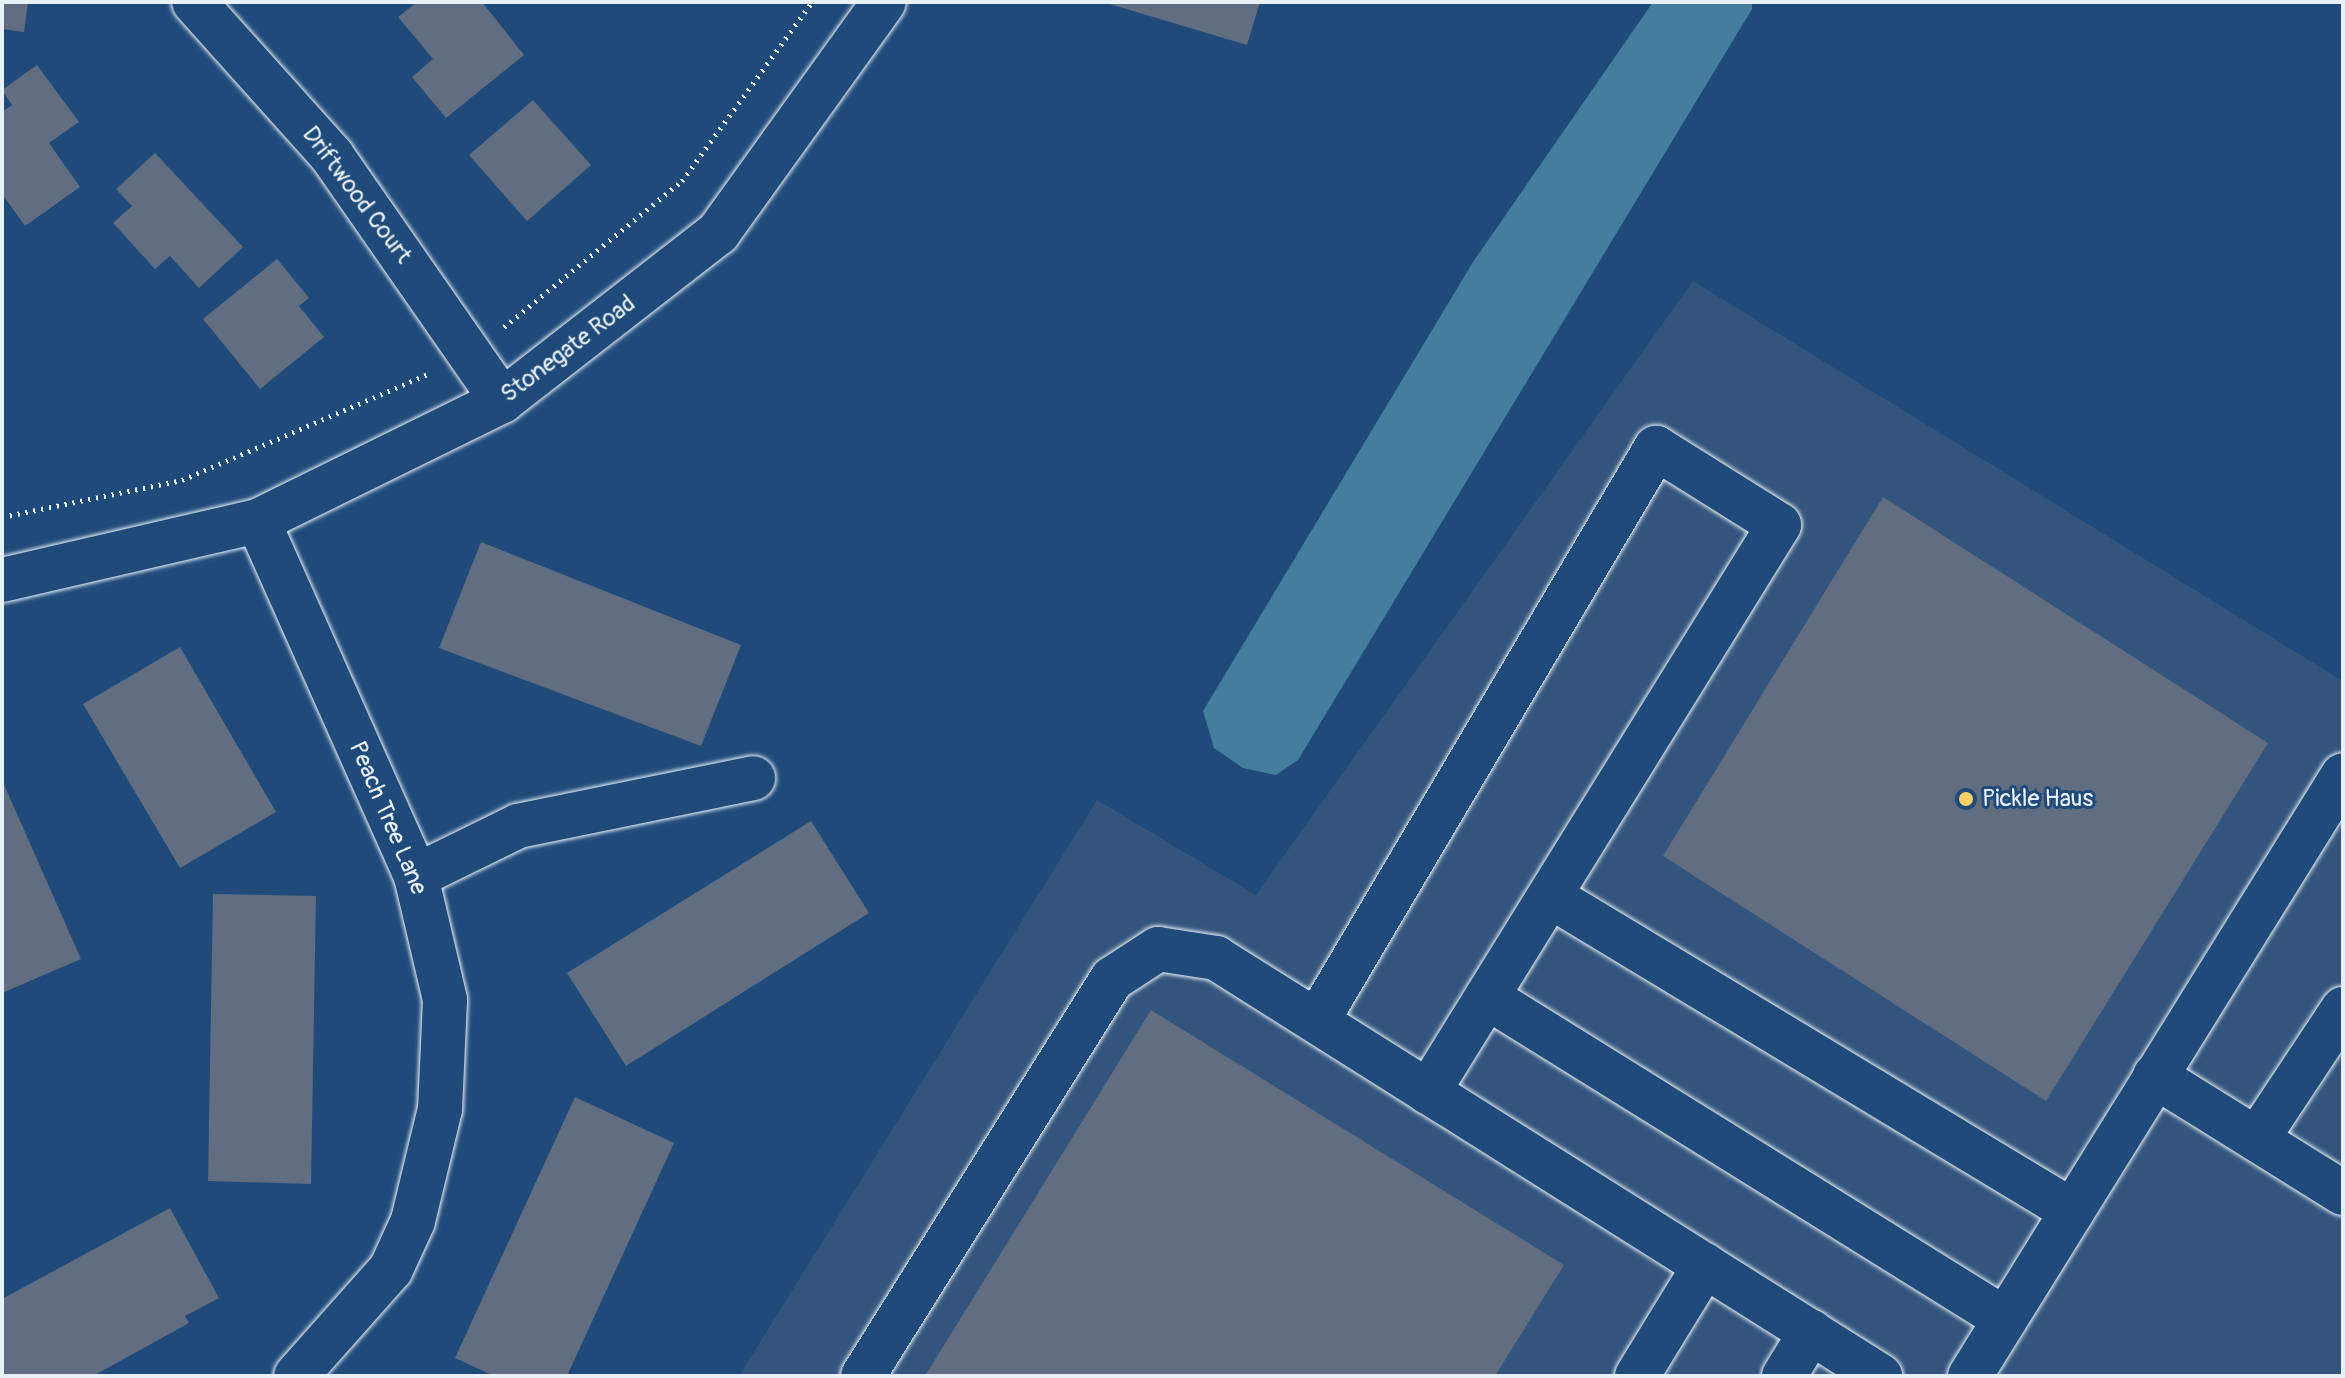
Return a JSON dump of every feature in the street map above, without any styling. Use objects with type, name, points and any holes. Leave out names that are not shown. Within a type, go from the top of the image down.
[{"type":"street","name":"Driftwood Court","points":[[194,2],[332,156],[502,401]]},
{"type":"street","name":"Stonegate Road","points":[[2,580],[258,521],[502,401],[718,233],[884,2]]},
{"type":"street","points":[[1317,1021],[1656,448],[1779,525],[1428,1092]]},
{"type":"street","name":"Peach Tree Lane","points":[[258,521],[416,876],[445,1000],[446,1061],[432,1165],[391,1269],[296,1376]]},
{"type":"street","points":[[416,876],[518,826],[753,778]]},
{"type":"street","points":[[1970,1376],[2155,1076],[2336,800]]},
{"type":"street","points":[[1550,896],[2072,1211]]},
{"type":"street","points":[[863,1376],[1112,979],[1158,949],[1216,958],[1880,1376]]},
{"type":"street","points":[[1487,997],[2005,1319]]},
{"type":"street","points":[[2257,1139],[2343,1009]]},
{"type":"street","points":[[2155,1076],[2343,1193]]},
{"type":"street","points":[[1637,1376],[1705,1265]]},
{"type":"street","points":[[1784,1376],[1811,1332]]},
{"type":"shaded area","points":[[1653,2],[1752,2],[1752,9],[1298,760],[1276,775],[1243,768],[1214,748],[1203,711],[1473,262]]},
{"type":"shaded area","points":[[1693,281],[2343,681],[2343,1376],[739,1376],[1097,800],[1256,895]]},
{"type":"building","points":[[2,2],[28,2],[24,32],[2,29]]},
{"type":"building","points":[[417,2],[482,2],[524,55],[446,118],[412,77],[433,59],[398,17]]},
{"type":"building","points":[[1103,2],[1260,2],[1247,45]]},
{"type":"building","points":[[37,65],[79,122],[49,143],[80,187],[25,226],[2,194],[2,112],[12,105],[2,90]]},
{"type":"building","points":[[533,100],[591,165],[527,221],[469,155]]},
{"type":"building","points":[[155,153],[243,247],[199,288],[170,256],[155,269],[113,223],[132,206],[116,189]]},
{"type":"building","points":[[277,259],[309,298],[299,306],[324,337],[260,389],[203,319]]},
{"type":"building","name":"Pickle Haus","points":[[1883,497],[2268,743],[2046,1101],[1663,856]]},
{"type":"building","points":[[481,542],[741,645],[701,746],[439,648]]},
{"type":"building","points":[[180,647],[276,812],[180,868],[83,704]]},
{"type":"building","points":[[2,780],[81,959],[2,993]]},
{"type":"building","points":[[811,821],[869,913],[626,1066],[567,973]]},
{"type":"building","points":[[213,894],[316,896],[311,1184],[208,1181]]},
{"type":"building","points":[[1151,1010],[1564,1265],[1495,1376],[925,1376]]},
{"type":"building","points":[[575,1097],[674,1143],[567,1376],[494,1376],[455,1358]]},
{"type":"building","points":[[170,1208],[219,1298],[185,1316],[189,1323],[93,1376],[2,1376],[2,1299]]},
{"type":"place","name":"Pickle Haus","points":[[1966,799]]}]
